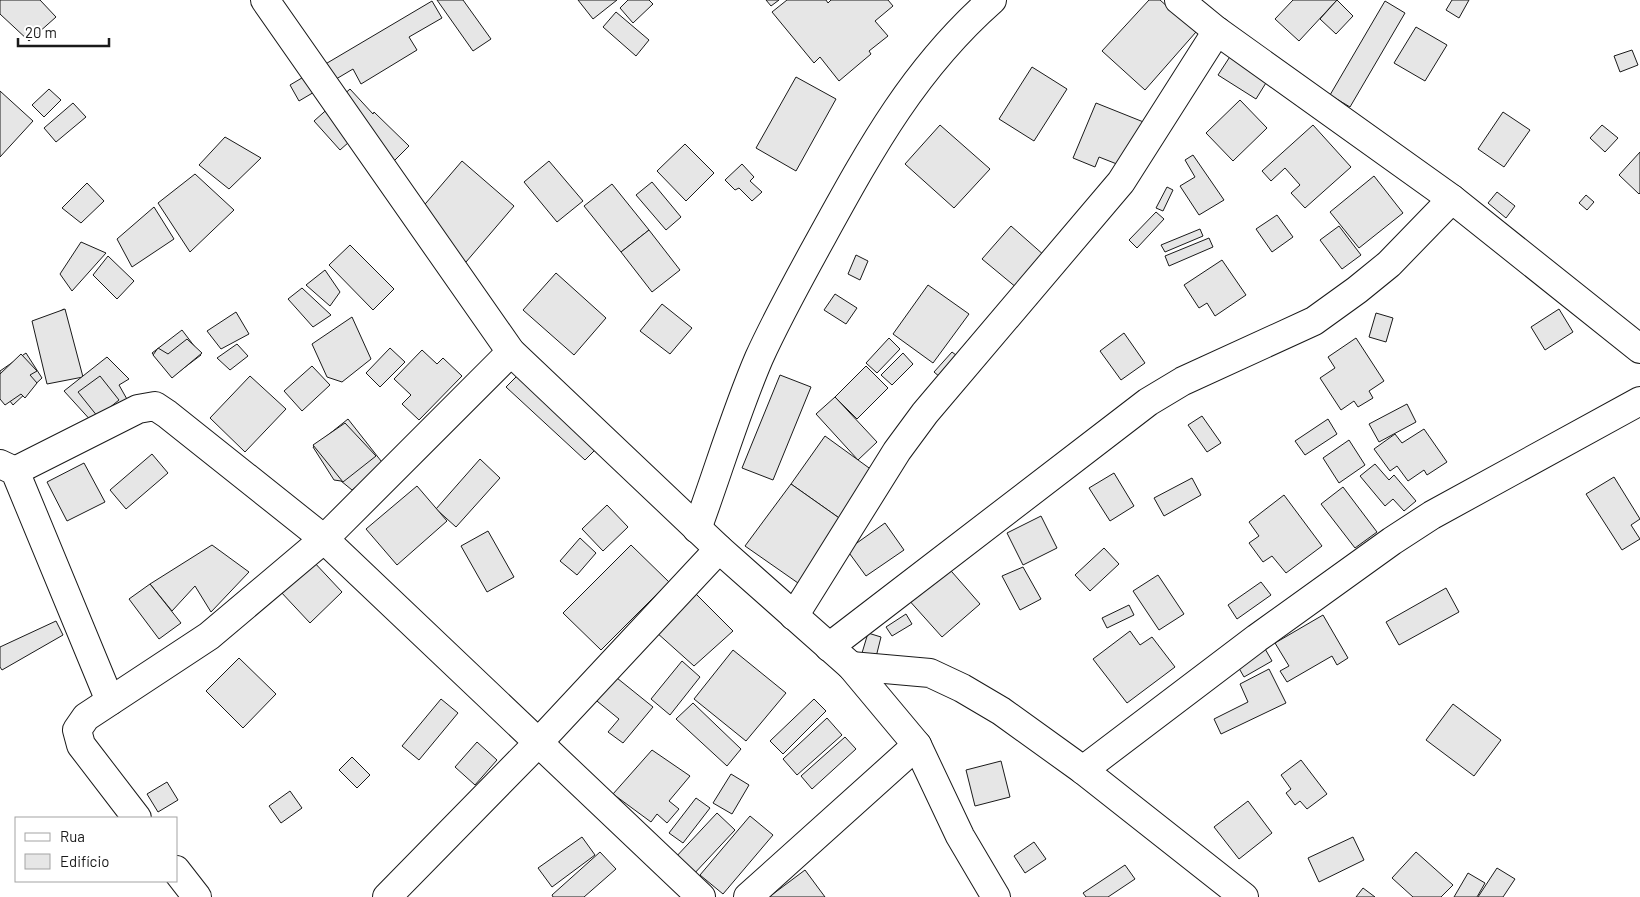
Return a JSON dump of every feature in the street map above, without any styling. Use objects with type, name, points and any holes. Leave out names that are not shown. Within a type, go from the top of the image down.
[{"type":"street","points":[[266,0],[511,352],[719,549],[851,666],[917,745],[960,836],[996,897]]},
{"type":"street","points":[[698,529],[758,360],[778,317],[870,148],[900,103],[935,59],[992,0]]},
{"type":"street","points":[[1179,0],[1217,32],[1452,199],[1640,350]]},
{"type":"street","points":[[794,616],[902,443],[925,413],[1122,182],[1217,32]]},
{"type":"street","points":[[829,647],[1148,402],[1182,381],[1314,321],[1389,264],[1452,199]]},
{"type":"street","points":[[136,817],[81,745],[77,730],[86,717],[209,636],[324,539],[511,352]]},
{"type":"street","points":[[1083,770],[1257,638],[1392,541],[1432,515],[1640,401]]},
{"type":"street","points":[[110,701],[8,468],[138,409],[154,406],[167,414],[324,539],[537,744],[700,897]]},
{"type":"street","points":[[387,897],[537,744],[719,549]]},
{"type":"street","points":[[851,666],[930,673],[1001,711],[1083,770],[1244,897]]},
{"type":"street","points":[[748,897],[917,745]]},
{"type":"street","points":[[178,873],[197,897]]},
{"type":"building","points":[[0,0],[40,0],[56,17],[29,41],[0,14]]},
{"type":"building","points":[[437,0],[463,0],[491,39],[473,51]]},
{"type":"building","points":[[578,0],[617,0],[593,19]]},
{"type":"building","points":[[628,0],[649,0],[653,4],[633,23],[620,8]]},
{"type":"building","points":[[766,0],[779,0],[771,6]]},
{"type":"building","points":[[787,0],[826,0],[828,3],[831,0],[888,0],[893,6],[875,21],[888,36],[869,51],[871,54],[839,81],[820,57],[814,63],[772,12]]},
{"type":"building","points":[[1149,0],[1160,0],[1196,32],[1145,90],[1102,51]]},
{"type":"building","points":[[1293,0],[1337,0],[1299,41],[1275,19]]},
{"type":"building","points":[[1337,0],[1353,16],[1336,34],[1320,19]]},
{"type":"building","points":[[1452,0],[1469,0],[1459,18],[1446,10]]},
{"type":"building","points":[[432,1],[442,18],[409,37],[417,50],[361,84],[353,69],[299,101],[290,85]]},
{"type":"building","points":[[1385,1],[1405,13],[1350,107],[1330,95]]},
{"type":"building","points":[[616,12],[649,40],[636,56],[603,27]]},
{"type":"building","points":[[1416,27],[1447,45],[1425,81],[1394,63]]},
{"type":"building","points":[[1632,50],[1638,65],[1620,72],[1614,56]]},
{"type":"building","points":[[1231,55],[1269,78],[1256,99],[1218,75]]},
{"type":"building","points":[[1032,67],[1067,89],[1034,141],[999,119]]},
{"type":"building","points":[[796,77],[836,99],[796,171],[756,148]]},
{"type":"building","points":[[49,89],[61,100],[44,117],[32,105]]},
{"type":"building","points":[[350,89],[373,114],[374,112],[409,146],[381,174],[349,142],[340,150],[314,121]]},
{"type":"building","points":[[0,91],[33,121],[0,157]]},
{"type":"building","points":[[1240,100],[1267,128],[1233,161],[1206,133]]},
{"type":"building","points":[[73,103],[86,117],[56,142],[44,128]]},
{"type":"building","points":[[1096,103],[1146,123],[1127,168],[1099,157],[1095,167],[1073,158]]},
{"type":"building","points":[[1503,112],[1530,130],[1504,167],[1478,149]]},
{"type":"building","points":[[940,125],[990,169],[954,208],[905,164]]},
{"type":"building","points":[[1313,125],[1351,167],[1305,208],[1291,193],[1300,185],[1285,168],[1271,181],[1262,171]]},
{"type":"building","points":[[1602,125],[1618,138],[1605,152],[1590,138]]},
{"type":"building","points":[[225,137],[261,158],[229,189],[199,165]]},
{"type":"building","points":[[685,144],[714,173],[686,201],[657,171]]},
{"type":"building","points":[[1640,152],[1640,193],[1639,194],[1619,175]]},
{"type":"building","points":[[1193,155],[1224,200],[1199,215],[1180,186],[1195,177],[1185,160]]},
{"type":"building","points":[[462,161],[514,206],[466,262],[414,217]]},
{"type":"building","points":[[549,161],[583,201],[557,222],[524,182]]},
{"type":"building","points":[[742,164],[754,177],[750,181],[762,192],[752,201],[739,188],[735,190],[725,180]]},
{"type":"building","points":[[195,174],[234,210],[190,252],[158,203]]},
{"type":"building","points":[[1374,176],[1403,213],[1359,248],[1330,212]]},
{"type":"building","points":[[652,182],[681,217],[666,230],[636,195]]},
{"type":"building","points":[[87,183],[104,201],[81,223],[62,208]]},
{"type":"building","points":[[612,184],[649,230],[621,252],[584,206]]},
{"type":"building","points":[[1167,187],[1173,190],[1163,211],[1156,208]]},
{"type":"building","points":[[1497,192],[1515,206],[1506,218],[1488,203]]},
{"type":"building","points":[[1586,195],[1594,202],[1587,210],[1579,203]]},
{"type":"building","points":[[154,207],[174,239],[132,267],[117,239]]},
{"type":"building","points":[[1156,212],[1164,219],[1137,248],[1129,240]]},
{"type":"building","points":[[1277,215],[1293,237],[1272,252],[1256,229]]},
{"type":"building","points":[[1011,226],[1045,256],[1017,288],[982,259]]},
{"type":"building","points":[[1339,226],[1361,255],[1342,269],[1320,240]]},
{"type":"building","points":[[1200,229],[1203,236],[1165,252],[1161,245]]},
{"type":"building","points":[[649,230],[680,270],[652,292],[621,252]]},
{"type":"building","points":[[1209,238],[1213,247],[1169,266],[1165,256]]},
{"type":"building","points":[[81,242],[106,253],[72,291],[60,274]]},
{"type":"building","points":[[350,245],[394,289],[373,310],[329,265]]},
{"type":"building","points":[[856,255],[868,261],[860,280],[848,274]]},
{"type":"building","points":[[108,256],[134,281],[117,299],[93,275]]},
{"type":"building","points":[[1222,260],[1246,295],[1215,316],[1207,303],[1199,308],[1184,285]]},
{"type":"building","points":[[325,270],[340,292],[330,306],[306,285]]},
{"type":"building","points":[[556,273],[606,318],[574,355],[523,310]]},
{"type":"building","points":[[928,285],[969,314],[933,363],[893,334]]},
{"type":"building","points":[[302,288],[331,315],[313,327],[288,299]]},
{"type":"building","points":[[835,294],[857,308],[846,324],[824,310]]},
{"type":"building","points":[[662,304],[692,328],[670,354],[640,331]]},
{"type":"building","points":[[64,309],[79,372],[50,379],[37,324]]},
{"type":"building","points":[[65,309],[83,377],[47,384],[32,321]]},
{"type":"building","points":[[1559,309],[1573,332],[1545,350],[1531,327]]},
{"type":"building","points":[[236,312],[249,334],[221,349],[207,331]]},
{"type":"building","points":[[1376,313],[1393,318],[1386,342],[1369,337]]},
{"type":"building","points":[[352,317],[371,359],[342,382],[327,377],[312,344]]},
{"type":"building","points":[[182,330],[201,355],[172,377],[152,353]]},
{"type":"building","points":[[1124,333],[1145,363],[1121,380],[1100,351]]},
{"type":"building","points":[[889,338],[900,349],[877,373],[866,363]]},
{"type":"building","points":[[1356,338],[1384,381],[1369,391],[1373,398],[1358,407],[1354,401],[1341,410],[1320,378],[1335,368],[1328,357]]},
{"type":"building","points":[[187,339],[202,353],[172,378],[153,355],[158,348],[168,354]]},
{"type":"building","points":[[237,344],[248,356],[230,370],[217,358]]},
{"type":"building","points":[[390,348],[405,362],[380,387],[366,373]]},
{"type":"building","points":[[422,350],[437,364],[443,358],[462,376],[419,420],[402,404],[411,395],[394,379]]},
{"type":"building","points":[[952,352],[965,362],[947,383],[934,372]]},
{"type":"building","points":[[26,353],[42,378],[13,405],[0,388],[0,371]]},
{"type":"building","points":[[903,353],[913,364],[892,385],[881,375]]},
{"type":"building","points":[[21,354],[37,371],[30,375],[37,383],[25,398],[21,394],[5,405],[0,399],[0,374]]},
{"type":"building","points":[[107,357],[129,379],[119,385],[128,401],[94,424],[64,391]]},
{"type":"building","points":[[312,366],[330,385],[302,411],[284,391]]},
{"type":"building","points":[[866,366],[888,388],[857,419],[835,397]]},
{"type":"building","points":[[523,370],[602,443],[585,460],[506,387]]},
{"type":"building","points":[[780,375],[811,387],[773,480],[742,468]]},
{"type":"building","points":[[100,376],[119,400],[98,417],[78,392]]},
{"type":"building","points":[[250,376],[286,409],[245,452],[210,418]]},
{"type":"building","points":[[835,397],[877,442],[858,460],[816,414]]},
{"type":"building","points":[[1407,404],[1416,422],[1379,442],[1369,424]]},
{"type":"building","points":[[1202,416],[1221,443],[1207,452],[1188,425]]},
{"type":"building","points":[[348,419],[385,466],[352,490],[341,481],[334,480],[313,447]]},
{"type":"building","points":[[1328,419],[1337,434],[1305,455],[1295,441]]},
{"type":"building","points":[[345,423],[376,456],[343,482],[313,445]]},
{"type":"building","points":[[1424,429],[1447,462],[1427,475],[1424,470],[1408,481],[1397,466],[1390,471],[1374,449],[1395,434],[1402,443]]},
{"type":"building","points":[[825,436],[876,473],[842,520],[791,484]]},
{"type":"building","points":[[1349,440],[1365,465],[1339,483],[1323,458]]},
{"type":"building","points":[[152,454],[168,473],[126,509],[110,490]]},
{"type":"building","points":[[480,459],[500,478],[456,527],[436,509]]},
{"type":"building","points":[[84,463],[105,502],[67,521],[47,482]]},
{"type":"building","points":[[1375,464],[1389,480],[1394,475],[1416,501],[1404,511],[1393,499],[1385,506],[1360,476]]},
{"type":"building","points":[[1114,473],[1134,506],[1110,521],[1089,488]]},
{"type":"building","points":[[1614,477],[1640,519],[1631,525],[1640,539],[1622,550],[1586,494]]},
{"type":"building","points":[[1192,478],[1201,495],[1164,516],[1154,498]]},
{"type":"building","points":[[791,484],[842,520],[798,583],[745,546]]},
{"type":"building","points":[[417,486],[447,521],[397,565],[366,529]]},
{"type":"building","points":[[1343,487],[1377,532],[1355,548],[1321,504]]},
{"type":"building","points":[[1284,495],[1322,546],[1286,573],[1272,556],[1263,562],[1249,543],[1259,536],[1249,522]]},
{"type":"building","points":[[607,505],[628,527],[603,551],[582,529]]},
{"type":"building","points":[[1041,516],[1057,548],[1023,565],[1007,533]]},
{"type":"building","points":[[885,523],[904,550],[866,576],[847,550]]},
{"type":"building","points":[[488,531],[514,577],[487,592],[461,546]]},
{"type":"building","points":[[580,538],[596,553],[577,575],[560,561]]},
{"type":"building","points":[[212,545],[249,572],[211,612],[195,586],[172,611],[150,584]]},
{"type":"building","points":[[631,545],[669,582],[601,650],[563,613]]},
{"type":"building","points":[[1104,548],[1119,564],[1090,591],[1075,575]]},
{"type":"building","points":[[312,560],[342,592],[310,623],[280,591]]},
{"type":"building","points":[[945,564],[980,604],[942,637],[907,598]]},
{"type":"building","points":[[1023,567],[1041,599],[1020,610],[1002,576]]},
{"type":"building","points":[[1158,575],[1184,614],[1159,630],[1133,591]]},
{"type":"building","points":[[1261,582],[1271,595],[1237,619],[1228,605]]},
{"type":"building","points":[[150,584],[181,623],[159,639],[129,599]]},
{"type":"building","points":[[1446,588],[1459,612],[1399,645],[1386,622]]},
{"type":"building","points":[[694,592],[733,631],[694,666],[656,632]]},
{"type":"building","points":[[1129,605],[1134,615],[1107,628],[1102,618]]},
{"type":"building","points":[[906,614],[912,624],[892,636],[886,627]]},
{"type":"building","points":[[1323,615],[1348,658],[1337,665],[1332,656],[1287,682],[1280,671],[1289,666],[1275,643]]},
{"type":"building","points":[[56,621],[63,635],[2,670],[0,667],[0,647]]},
{"type":"building","points":[[1130,631],[1140,645],[1152,637],[1175,667],[1127,703],[1093,659]]},
{"type":"building","points":[[868,633],[881,637],[876,657],[862,653]]},
{"type":"building","points":[[1264,647],[1272,661],[1244,677],[1236,663]]},
{"type":"building","points":[[733,650],[786,693],[746,741],[694,699]]},
{"type":"building","points":[[239,658],[276,694],[243,728],[206,691]]},
{"type":"building","points":[[682,661],[700,677],[670,715],[651,699]]},
{"type":"building","points":[[1269,669],[1286,703],[1221,734],[1214,719],[1248,702],[1240,684]]},
{"type":"building","points":[[612,674],[653,707],[623,743],[608,732],[619,719],[592,697]]},
{"type":"building","points":[[441,699],[458,713],[419,760],[402,746]]},
{"type":"building","points":[[814,699],[826,711],[783,754],[770,741]]},
{"type":"building","points":[[693,703],[741,749],[727,766],[676,719]]},
{"type":"building","points":[[1453,704],[1501,740],[1474,776],[1426,740]]},
{"type":"building","points":[[827,718],[842,735],[797,775],[783,759]]},
{"type":"building","points":[[845,737],[856,749],[812,789],[801,776]]},
{"type":"building","points":[[477,742],[497,760],[475,785],[455,767]]},
{"type":"building","points":[[652,750],[690,776],[669,801],[679,809],[667,823],[657,814],[651,822],[613,794]]},
{"type":"building","points":[[352,757],[370,775],[357,788],[339,770]]},
{"type":"building","points":[[1301,760],[1327,794],[1307,809],[1300,801],[1295,805],[1286,793],[1291,789],[1281,775]]},
{"type":"building","points":[[1001,761],[1010,797],[975,806],[966,770]]},
{"type":"building","points":[[731,774],[749,785],[732,814],[713,803]]},
{"type":"building","points":[[167,782],[178,800],[158,812],[147,794]]},
{"type":"building","points":[[290,791],[302,808],[281,823],[269,806]]},
{"type":"building","points":[[696,798],[710,808],[683,843],[669,833]]},
{"type":"building","points":[[1248,801],[1272,833],[1239,859],[1214,827]]},
{"type":"building","points":[[717,813],[735,830],[692,876],[674,859]]},
{"type":"building","points":[[750,816],[773,835],[723,894],[700,875]]},
{"type":"building","points":[[582,837],[595,855],[552,887],[538,868]]},
{"type":"building","points":[[1353,837],[1364,860],[1319,882],[1308,858]]},
{"type":"building","points":[[1034,842],[1046,859],[1025,873],[1014,856]]},
{"type":"building","points":[[600,852],[616,869],[584,897],[553,897],[552,895]]},
{"type":"building","points":[[1416,852],[1453,885],[1441,897],[1413,897],[1392,878]]},
{"type":"building","points":[[1125,865],[1135,879],[1108,897],[1086,897],[1083,893]]},
{"type":"building","points":[[1497,868],[1515,879],[1503,897],[1478,897]]},
{"type":"building","points":[[805,870],[825,897],[769,897]]},
{"type":"building","points":[[1468,873],[1485,883],[1477,897],[1454,897]]},
{"type":"building","points":[[1363,888],[1375,897],[1356,897]]}]
